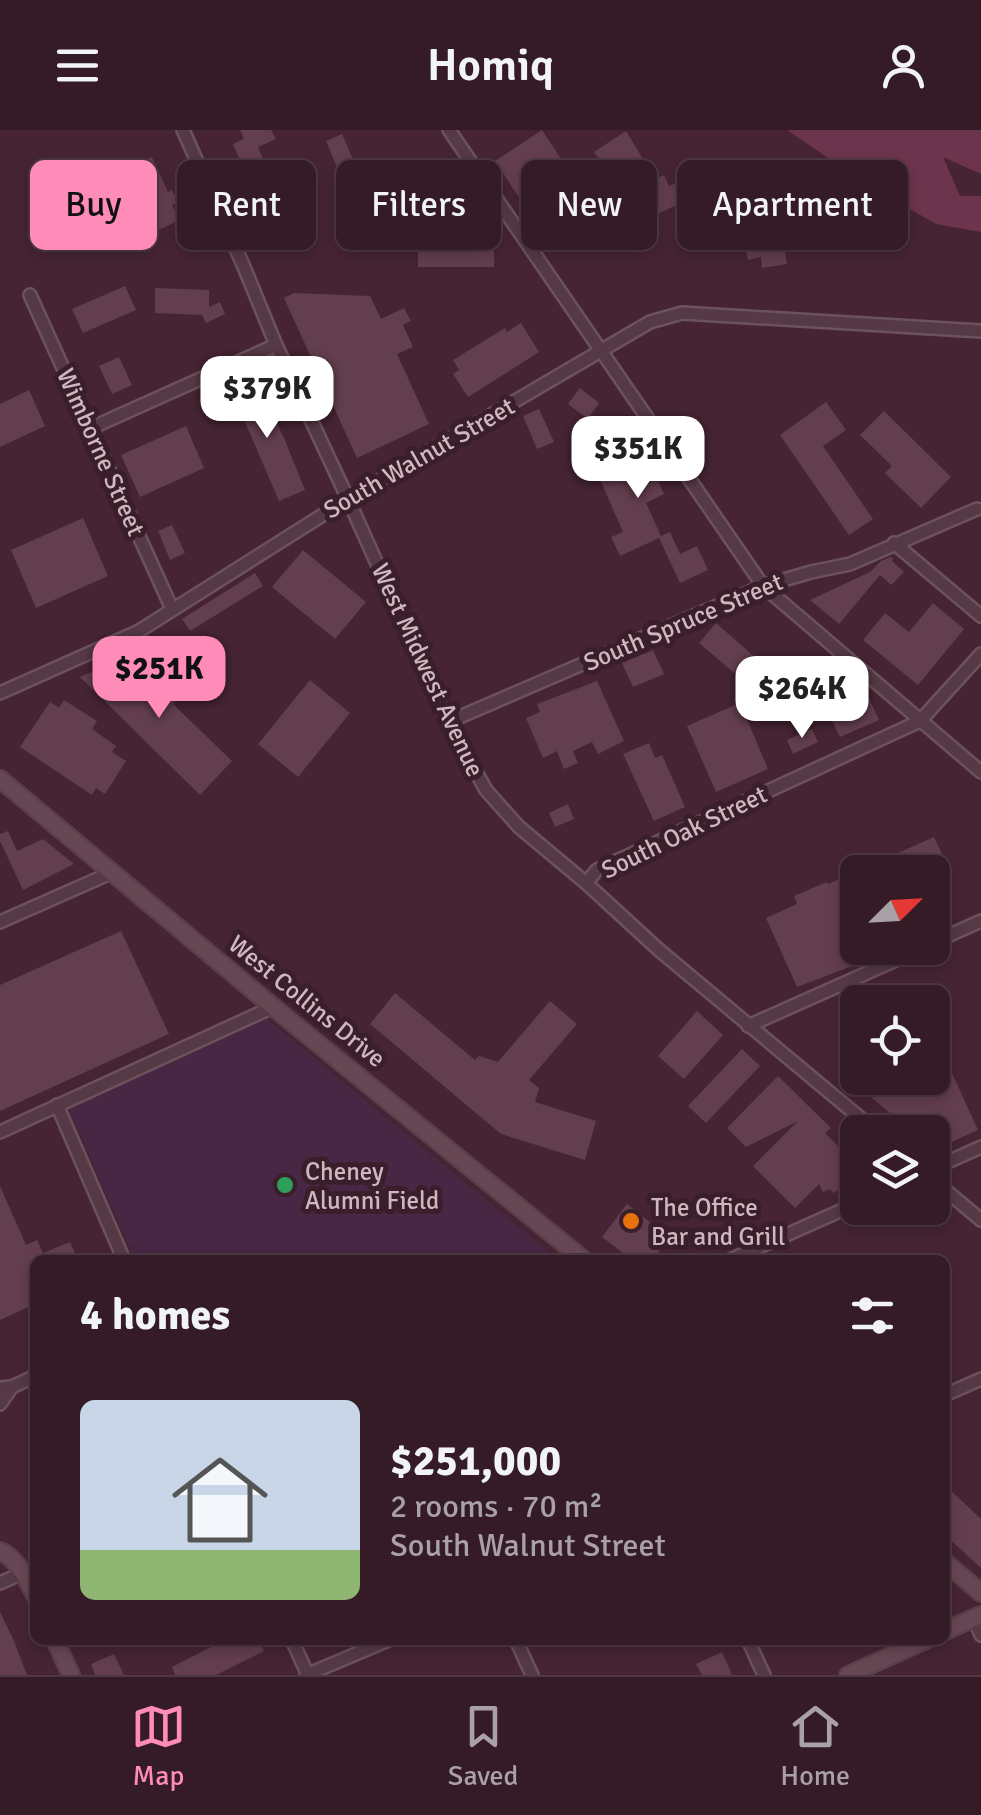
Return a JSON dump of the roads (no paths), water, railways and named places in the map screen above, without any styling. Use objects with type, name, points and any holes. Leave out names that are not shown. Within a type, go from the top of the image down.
[{"type":"main road","name":"West Collins Drive","points":[[0,779],[578,1255]]},
{"type":"main road","points":[[0,1551],[7,1553],[30,1586]]},
{"type":"main road","points":[[950,1566],[981,1593]]},
{"type":"main road","points":[[950,1630],[978,1617]]},
{"type":"main road","points":[[57,1645],[71,1675]]},
{"type":"main road","points":[[848,1675],[915,1645]]},
{"type":"street","name":"West Midwest Avenue","points":[[183,130],[448,722],[486,790],[502,811],[856,1115]]},
{"type":"street","points":[[449,130],[763,586],[981,772]]},
{"type":"street","name":"Wimborne Street","points":[[30,294],[172,609]]},
{"type":"street","name":"South Walnut Street","points":[[0,693],[139,630],[348,499],[650,322],[682,313],[981,331]]},
{"type":"street","points":[[91,428],[276,344]]},
{"type":"street","name":"South Spruce Street","points":[[448,722],[763,586],[850,564],[976,508]]},
{"type":"street","points":[[894,543],[981,616]]},
{"type":"street","name":"South Oak Street","points":[[586,883],[598,870],[920,721],[981,654]]},
{"type":"street","points":[[0,922],[112,872]]},
{"type":"street","points":[[950,935],[981,921]]},
{"type":"street","points":[[748,1026],[884,965]]},
{"type":"street","points":[[0,1132],[273,1007]]},
{"type":"street","points":[[57,1105],[122,1255]]},
{"type":"street","points":[[950,1161],[981,1147]]},
{"type":"street","points":[[950,1194],[981,1220]]},
{"type":"street","points":[[741,1255],[840,1211]]},
{"type":"street","points":[[0,1404],[6,1388],[30,1378]]},
{"type":"street","points":[[950,1392],[981,1379]]},
{"type":"street","points":[[0,1584],[23,1573]]},
{"type":"street","points":[[978,1617],[981,1635]]},
{"type":"street","points":[[294,1645],[307,1675],[377,1645]]},
{"type":"street","points":[[518,1645],[532,1675]]},
{"type":"street","points":[[750,1645],[764,1675]]},
{"type":"place","name":"Cheney Alumni Field","points":[[285,1185]]},
{"type":"place","name":"The Office Bar and Grill","points":[[631,1221]]}]
